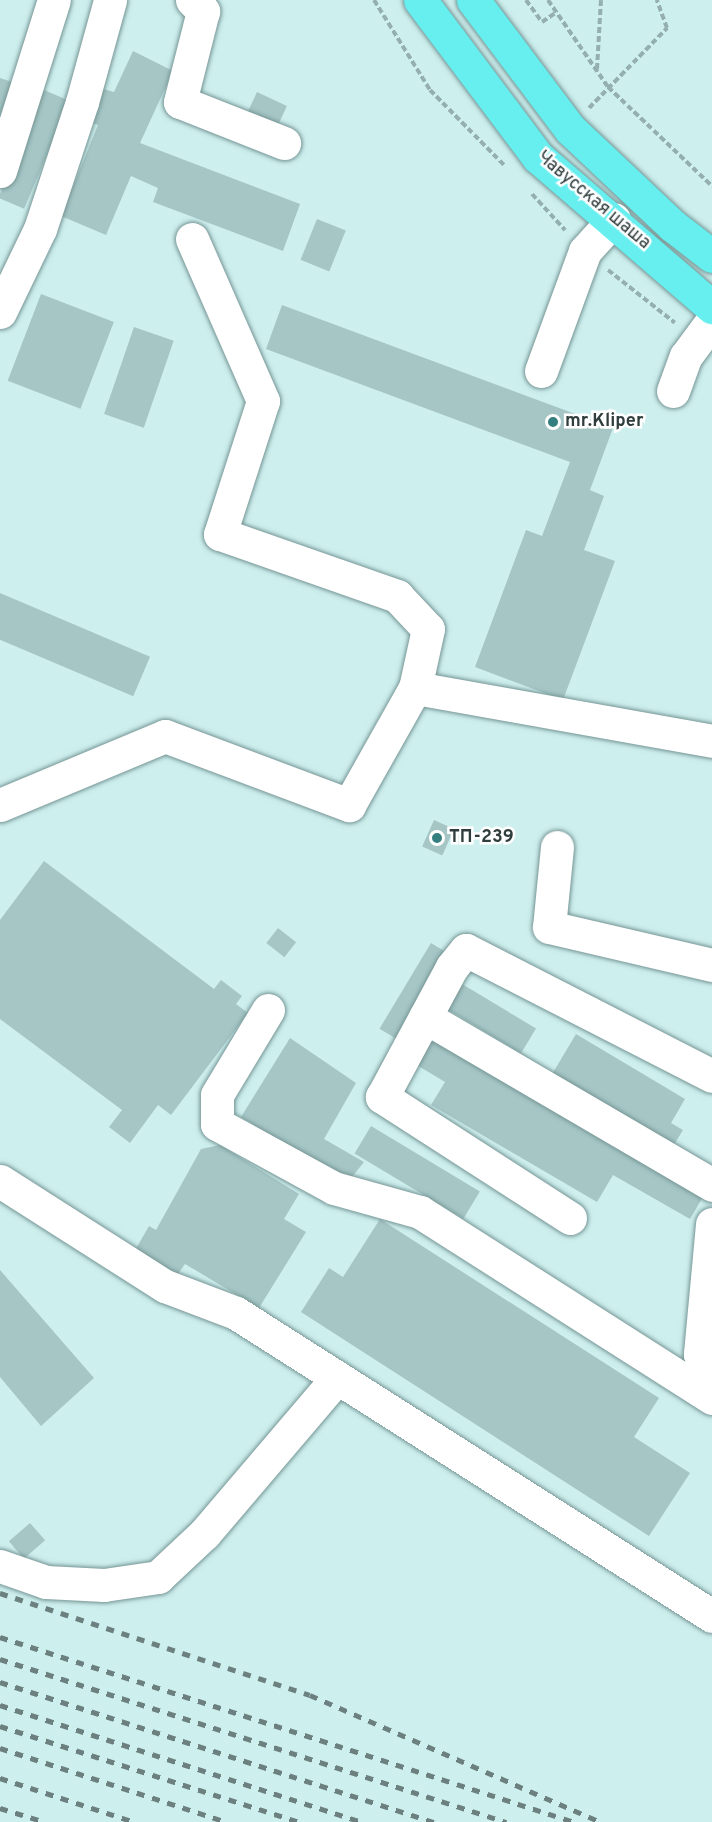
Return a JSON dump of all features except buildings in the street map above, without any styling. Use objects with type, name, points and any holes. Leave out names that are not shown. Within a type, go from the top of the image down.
[{"type":"main road","name":"Чавусская шаша","points":[[420,0],[538,157],[614,219],[712,307]]},
{"type":"main road","name":"Чавусская шаша","points":[[473,0],[570,129],[673,226],[712,256]]},
{"type":"lane","points":[[0,171],[54,0]]},
{"type":"lane","points":[[0,312],[40,229],[82,102],[110,0]]},
{"type":"lane","points":[[192,0],[202,11],[180,102],[284,142]]},
{"type":"lane","points":[[542,371],[585,251],[614,219]]},
{"type":"lane","points":[[0,805],[165,736],[349,806],[416,688],[428,629],[397,596],[220,534],[263,401],[192,239]]},
{"type":"lane","points":[[673,391],[686,356],[712,321]]},
{"type":"lane","points":[[416,688],[712,741]]},
{"type":"lane","points":[[557,847],[549,927],[712,965]]},
{"type":"lane","points":[[570,1218],[382,1097],[452,967],[466,950],[712,1076]]},
{"type":"lane","points":[[268,1010],[217,1095],[218,1124],[334,1188],[420,1212],[712,1398]]},
{"type":"lane","points":[[425,1017],[712,1185]]},
{"type":"lane","points":[[0,1181],[165,1286],[236,1313],[712,1616]]},
{"type":"lane","points":[[712,1224],[700,1354],[712,1363]]},
{"type":"lane","points":[[0,1566],[46,1582],[104,1585],[158,1577],[205,1533],[337,1378]]},
{"type":"path","points":[[526,0],[542,22],[557,12]]},
{"type":"path","points":[[548,0],[608,87],[712,186]]},
{"type":"path","points":[[597,70],[601,0]]},
{"type":"path","points":[[608,87],[667,28],[657,0]]},
{"type":"railway","points":[[0,1593],[310,1695],[601,1822]]},
{"type":"railway","points":[[0,1637],[574,1822]]},
{"type":"railway","points":[[0,1659],[506,1822]]},
{"type":"railway","points":[[0,1682],[434,1822]]},
{"type":"railway","points":[[0,1705],[362,1822]]},
{"type":"railway","points":[[0,1726],[299,1822]]},
{"type":"railway","points":[[0,1748],[227,1822]]},
{"type":"railway","points":[[0,1778],[135,1822]]},
{"type":"railway","points":[[0,1808],[45,1822]]},
{"type":"place","name":"mr.Kliper","points":[[553,422]]},
{"type":"place","name":"ТП-239","points":[[437,838]]}]
